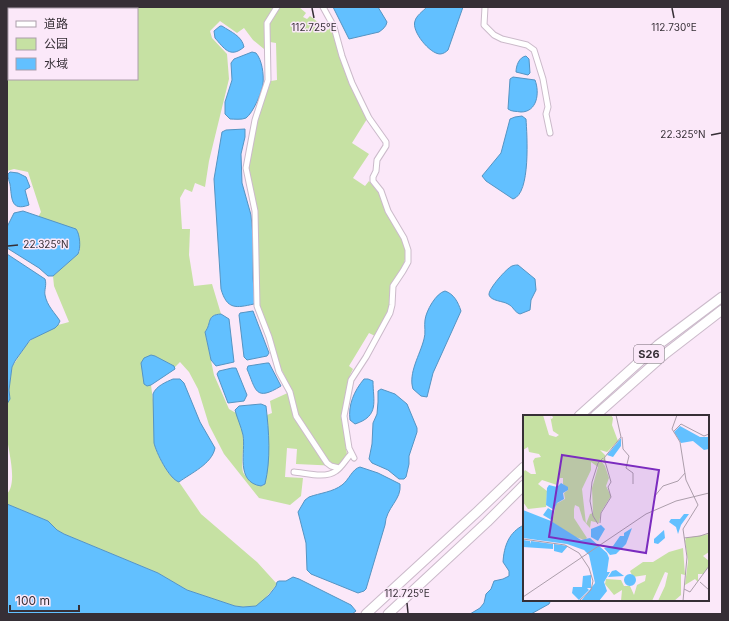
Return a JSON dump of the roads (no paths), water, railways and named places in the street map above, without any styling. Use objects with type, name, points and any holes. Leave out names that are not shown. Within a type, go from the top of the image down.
[{"type":"highway","name":"S26","points":[[580,415],[658,345],[722,297]]},
{"type":"highway","name":"S26","points":[[596,415],[665,354],[722,310]]},
{"type":"highway","points":[[366,614],[523,468]]},
{"type":"highway","points":[[388,614],[487,522],[523,486]]},
{"type":"street","points":[[277,7],[267,23],[268,80],[255,120],[246,168],[256,211],[257,306],[280,374],[290,392],[296,416],[327,463],[331,466],[339,468]]},
{"type":"street","points":[[294,472],[324,475],[335,472],[352,456],[344,416],[351,380],[366,357],[390,313],[393,286],[406,268],[408,262],[408,250],[404,238],[388,211],[381,191],[373,181],[377,160],[386,146],[386,142],[369,118],[352,83],[342,56],[334,27],[323,7]]},
{"type":"street","points":[[485,7],[484,25],[494,35],[502,39],[527,45],[534,50],[543,79],[548,107],[546,114],[550,133]]},
{"type":"water","points":[[333,7],[378,7],[387,24],[379,32],[349,39]]},
{"type":"water","points":[[427,7],[463,7],[448,50],[442,54],[431,50],[422,41],[416,30],[416,19],[418,15]]},
{"type":"water","points":[[220,26],[239,37],[244,47],[235,52],[228,51],[224,48],[215,38],[214,31]]},
{"type":"water","points":[[252,52],[256,53],[260,59],[262,67],[263,84],[261,92],[257,102],[246,118],[230,119],[225,114],[225,102],[232,80],[231,63],[234,59]]},
{"type":"water","points":[[526,56],[529,59],[530,73],[528,75],[516,72],[518,62],[521,58]]},
{"type":"water","points":[[513,77],[535,80],[537,96],[531,109],[521,112],[511,111],[508,109],[510,79]]},
{"type":"water","points":[[522,116],[526,119],[527,163],[523,186],[519,195],[513,199],[486,181],[482,176],[501,153],[510,119]]},
{"type":"water","points":[[245,129],[245,137],[241,154],[242,183],[251,215],[255,301],[254,304],[237,307],[226,301],[221,289],[214,179],[222,132],[226,130]]},
{"type":"water","points":[[10,172],[18,173],[26,177],[30,187],[25,190],[29,205],[23,207],[15,205],[13,202],[8,177]]},
{"type":"water","points":[[23,211],[76,229],[77,231],[80,245],[78,254],[53,276],[48,276],[39,268],[7,248],[7,227],[14,213]]},
{"type":"water","points":[[7,254],[45,279],[46,299],[49,306],[60,321],[55,328],[30,340],[15,361],[12,367],[9,390],[10,399],[7,404]]},
{"type":"water","points":[[518,265],[535,279],[536,290],[531,300],[530,310],[520,314],[510,305],[492,299],[489,295],[491,288],[502,274],[512,266]]},
{"type":"water","points":[[445,291],[451,294],[455,299],[461,311],[433,373],[427,397],[421,396],[413,389],[413,370],[425,337],[425,320],[427,312],[438,295]]},
{"type":"water","points":[[253,311],[269,353],[267,356],[247,360],[244,357],[239,315],[240,313]]},
{"type":"water","points":[[221,314],[229,319],[234,362],[216,366],[211,360],[205,332],[211,318]]},
{"type":"water","points":[[151,355],[174,366],[175,369],[151,385],[147,386],[144,384],[141,363],[144,358]]},
{"type":"water","points":[[269,363],[281,386],[272,391],[261,393],[255,388],[247,369],[248,366]]},
{"type":"water","points":[[236,368],[247,395],[244,401],[228,403],[217,374],[219,371]]},
{"type":"water","points":[[173,379],[180,379],[184,383],[200,422],[215,448],[210,459],[195,472],[179,482],[175,480],[167,471],[160,459],[154,443],[153,394],[154,391],[164,383]]},
{"type":"water","points":[[364,379],[373,381],[374,401],[372,412],[363,421],[355,424],[350,420],[351,404],[357,388]]},
{"type":"water","points":[[381,389],[395,394],[407,404],[417,428],[409,456],[406,477],[404,479],[399,479],[388,470],[372,463],[369,459],[372,444],[373,423],[377,414],[378,391]]},
{"type":"water","points":[[261,404],[266,406],[269,445],[267,475],[265,484],[261,486],[248,479],[245,473],[243,465],[243,435],[235,410],[239,406]]},
{"type":"water","points":[[360,467],[378,473],[400,484],[400,490],[399,495],[388,513],[366,589],[358,593],[311,574],[307,570],[306,543],[298,512],[305,500],[309,497],[331,491],[338,487],[344,483],[357,468]]},
{"type":"water","points":[[7,504],[48,521],[57,530],[64,534],[158,573],[187,590],[235,606],[256,606],[269,595],[276,586],[277,582],[286,581],[293,577],[351,605],[356,611],[352,614],[7,614]]},
{"type":"water","points":[[523,526],[523,601],[550,601],[549,604],[531,614],[470,614],[480,608],[484,603],[486,594],[491,589],[494,581],[509,576],[509,571],[503,562],[506,545],[511,536]]}]
